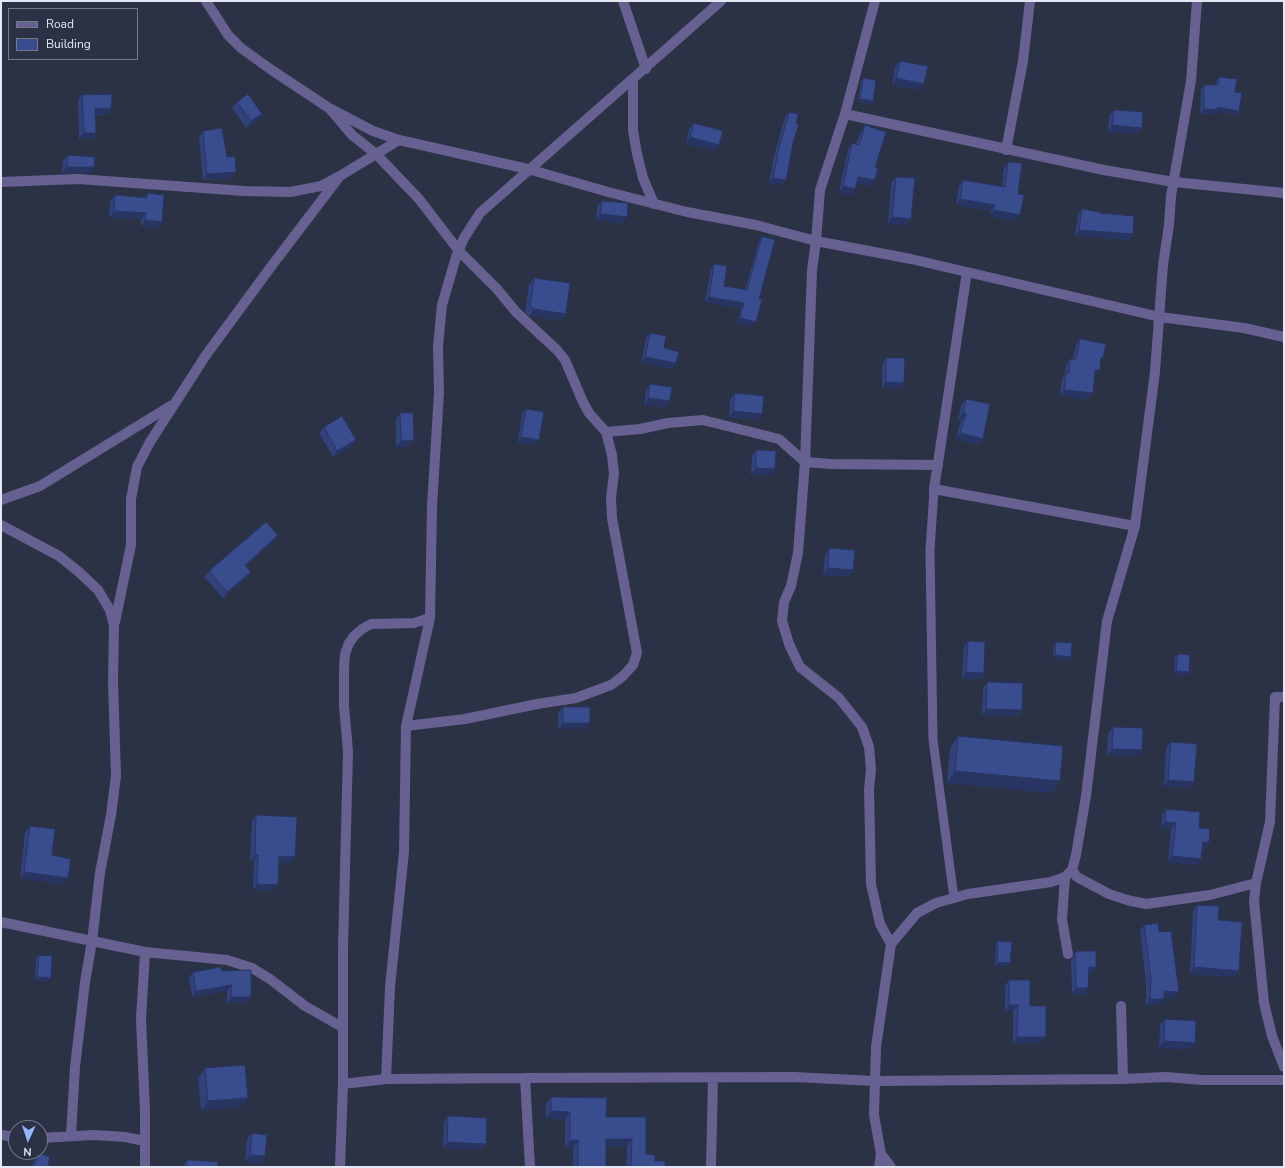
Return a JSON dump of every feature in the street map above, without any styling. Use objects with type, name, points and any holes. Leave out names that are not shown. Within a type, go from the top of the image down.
[{"type":"street","points":[[206,1],[225,31],[241,48],[329,108],[373,131],[399,140],[528,169],[654,204],[756,225],[816,241],[911,259],[1160,317],[1244,328],[1284,337]]},
{"type":"street","points":[[623,1],[646,69]]},
{"type":"street","points":[[386,1079],[390,987],[404,852],[406,726],[430,618],[432,506],[439,392],[438,346],[442,305],[456,257],[464,238],[480,213],[528,169],[646,69],[697,21],[721,1]]},
{"type":"street","points":[[875,1],[845,114],[820,190],[809,312],[805,462],[798,553],[791,586],[784,602],[782,620],[788,644],[800,667],[839,698],[856,717],[862,727],[871,769],[869,789],[871,884],[880,924],[891,944]]},
{"type":"street","points":[[1006,150],[1022,61],[1030,1]]},
{"type":"street","points":[[1068,954],[1062,920],[1069,874],[1086,796],[1107,621],[1135,526],[1155,372],[1163,265],[1174,182],[1191,81],[1197,1]]},
{"type":"street","points":[[633,79],[633,130],[637,154],[643,178],[654,204]]},
{"type":"street","points":[[329,108],[352,135],[376,154],[419,200],[459,251],[497,289],[516,312],[565,360],[582,402],[589,413],[606,432],[612,455],[614,474],[611,498],[612,518],[637,653],[634,665],[611,686],[576,698],[536,704],[465,719],[406,726]]},
{"type":"street","points":[[845,114],[1104,170],[1174,182],[1284,193]]},
{"type":"street","points":[[1,182],[78,179],[276,193],[321,186],[399,140]]},
{"type":"street","points":[[71,1135],[75,1067],[85,982],[92,941],[100,873],[111,815],[116,776],[113,682],[114,626],[131,545],[131,499],[137,467],[150,442],[206,355],[259,282],[340,176]]},
{"type":"street","points":[[967,272],[934,489],[1135,526]]},
{"type":"street","points":[[1,500],[40,486],[176,403]]},
{"type":"street","points":[[606,432],[640,429],[668,423],[704,420],[779,439],[805,462],[831,464],[938,466]]},
{"type":"street","points":[[1,525],[59,556],[79,572],[98,590],[110,610],[114,626]]},
{"type":"street","points":[[340,1167],[343,1084],[342,1027],[348,751],[344,698],[346,654],[349,643],[354,636],[371,624],[414,624],[430,618]]},
{"type":"street","points":[[1284,697],[1275,697],[1270,822],[1256,883],[1254,917],[1259,948],[1264,1003],[1272,1036],[1284,1067]]},
{"type":"street","points":[[879,1167],[881,1154],[874,1115],[874,1081],[876,1047],[891,944],[918,913],[936,903],[968,894],[1051,882],[1069,874],[1109,894],[1146,904],[1210,895],[1256,883]]},
{"type":"street","points":[[1,922],[145,952],[227,960],[252,968],[270,979],[305,1006],[342,1027]]},
{"type":"street","points":[[145,952],[141,1019],[145,1167]]},
{"type":"street","points":[[1122,1006],[1123,1079]]},
{"type":"street","points":[[343,1084],[386,1079],[525,1078],[794,1077],[874,1081],[1123,1079],[1166,1077],[1202,1080],[1284,1080]]},
{"type":"street","points":[[525,1078],[530,1167]]},
{"type":"street","points":[[711,1167],[713,1078]]},
{"type":"street","points":[[48,1137],[71,1135],[125,1137],[145,1141]]},
{"type":"street","points":[[881,1154],[891,1167]]},
{"type":"lane","points":[[934,489],[930,551],[933,740],[954,898]]},
{"type":"building","points":[[900,61],[928,66],[924,84],[896,78]]},
{"type":"building","points":[[1219,77],[1237,79],[1235,92],[1242,93],[1239,111],[1217,107],[1217,110],[1204,109],[1204,85],[1218,85]]},
{"type":"building","points":[[863,78],[876,80],[873,101],[860,99]]},
{"type":"building","points":[[112,94],[111,109],[95,108],[96,133],[84,133],[82,95]]},
{"type":"building","points":[[248,94],[262,114],[251,121],[237,102]]},
{"type":"building","points":[[1114,110],[1143,112],[1142,128],[1112,125]]},
{"type":"building","points":[[789,112],[798,114],[796,124],[799,124],[793,143],[786,180],[773,178],[778,152]]},
{"type":"building","points":[[694,123],[723,131],[719,145],[690,137]]},
{"type":"building","points":[[865,125],[886,132],[875,168],[878,168],[875,180],[858,177],[855,189],[843,186],[852,143],[859,145]]},
{"type":"building","points":[[222,128],[227,157],[235,156],[236,172],[207,174],[203,131]]},
{"type":"building","points":[[68,155],[95,157],[94,167],[67,167]]},
{"type":"building","points":[[1008,162],[1022,163],[1018,194],[1024,195],[1020,215],[994,210],[995,205],[960,199],[963,180],[1005,187]]},
{"type":"building","points":[[896,177],[915,178],[911,219],[892,217]]},
{"type":"building","points":[[148,193],[164,195],[162,222],[145,220],[146,213],[114,211],[115,195],[147,198]]},
{"type":"building","points":[[602,201],[628,203],[627,217],[600,214]]},
{"type":"building","points":[[1082,209],[1100,212],[1099,213],[1134,216],[1133,234],[1079,230]]},
{"type":"building","points":[[762,236],[775,240],[759,299],[762,299],[756,322],[740,318],[744,303],[709,297],[714,264],[727,266],[724,286],[747,290]]},
{"type":"building","points":[[534,278],[570,283],[566,314],[534,309],[530,306]]},
{"type":"building","points":[[650,333],[666,336],[664,348],[679,352],[676,363],[645,357]]},
{"type":"building","points":[[1080,339],[1106,344],[1103,358],[1101,358],[1100,370],[1095,370],[1093,393],[1064,390],[1066,373],[1069,373],[1070,359],[1076,359]]},
{"type":"building","points":[[886,358],[905,358],[904,383],[886,382]]},
{"type":"building","points":[[650,384],[672,387],[670,401],[648,398]]},
{"type":"building","points":[[735,393],[764,396],[762,414],[733,411]]},
{"type":"building","points":[[966,399],[990,404],[983,439],[960,433],[966,414],[963,413]]},
{"type":"building","points":[[526,409],[544,412],[539,440],[521,437]]},
{"type":"building","points":[[400,413],[413,413],[414,440],[401,441]]},
{"type":"building","points":[[342,416],[356,440],[337,451],[324,427]]},
{"type":"building","points":[[756,450],[776,451],[775,469],[756,468]]},
{"type":"building","points":[[266,522],[278,535],[245,565],[251,572],[227,592],[209,571]]},
{"type":"building","points":[[829,548],[855,550],[853,570],[828,568]]},
{"type":"building","points":[[968,641],[985,642],[984,673],[966,672]]},
{"type":"building","points":[[1056,642],[1072,643],[1071,657],[1055,655]]},
{"type":"building","points":[[1178,654],[1190,655],[1189,672],[1176,671]]},
{"type":"building","points":[[987,682],[1023,683],[1022,710],[986,709]]},
{"type":"building","points":[[563,707],[590,707],[590,723],[563,723]]},
{"type":"building","points":[[1113,727],[1143,728],[1142,750],[1112,749]]},
{"type":"building","points":[[958,736],[1063,746],[1060,781],[955,771]]},
{"type":"building","points":[[1171,742],[1197,744],[1194,782],[1168,780]]},
{"type":"building","points":[[1166,809],[1200,812],[1199,828],[1210,829],[1209,842],[1203,842],[1201,859],[1172,856],[1176,823],[1165,822]]},
{"type":"building","points":[[256,815],[297,817],[295,857],[279,856],[278,885],[257,884],[258,855],[255,855]]},
{"type":"building","points":[[30,826],[55,829],[52,855],[71,859],[68,878],[24,872]]},
{"type":"building","points":[[1197,905],[1219,906],[1218,920],[1242,922],[1239,971],[1194,967]]},
{"type":"building","points":[[1158,923],[1159,932],[1171,931],[1179,992],[1164,991],[1164,999],[1150,999],[1151,978],[1144,925]]},
{"type":"building","points":[[998,941],[1012,942],[1010,963],[997,962]]},
{"type":"building","points":[[1078,951],[1096,951],[1096,967],[1089,967],[1088,988],[1076,988],[1075,953]]},
{"type":"building","points":[[39,955],[52,956],[51,978],[37,977]]},
{"type":"building","points":[[221,967],[222,971],[251,970],[251,997],[231,997],[232,985],[196,991],[193,972]]},
{"type":"building","points":[[1009,980],[1030,980],[1030,1006],[1046,1006],[1046,1037],[1017,1037],[1018,1005],[1009,1005]]},
{"type":"building","points":[[1165,1019],[1196,1021],[1195,1043],[1164,1041]]},
{"type":"building","points":[[245,1065],[248,1098],[208,1101],[205,1068]]},
{"type":"building","points":[[551,1097],[607,1098],[606,1117],[646,1117],[646,1154],[655,1155],[655,1161],[665,1161],[665,1167],[631,1167],[632,1139],[606,1139],[606,1167],[578,1167],[578,1140],[570,1140],[570,1112],[551,1111]]},
{"type":"building","points":[[448,1116],[487,1118],[486,1144],[447,1142]]},
{"type":"building","points":[[252,1133],[267,1135],[265,1156],[250,1155]]},
{"type":"building","points":[[48,1156],[50,1157],[48,1165],[59,1167],[34,1167],[36,1160],[48,1160]]},
{"type":"building","points":[[187,1160],[218,1162],[217,1167],[187,1167]]}]
